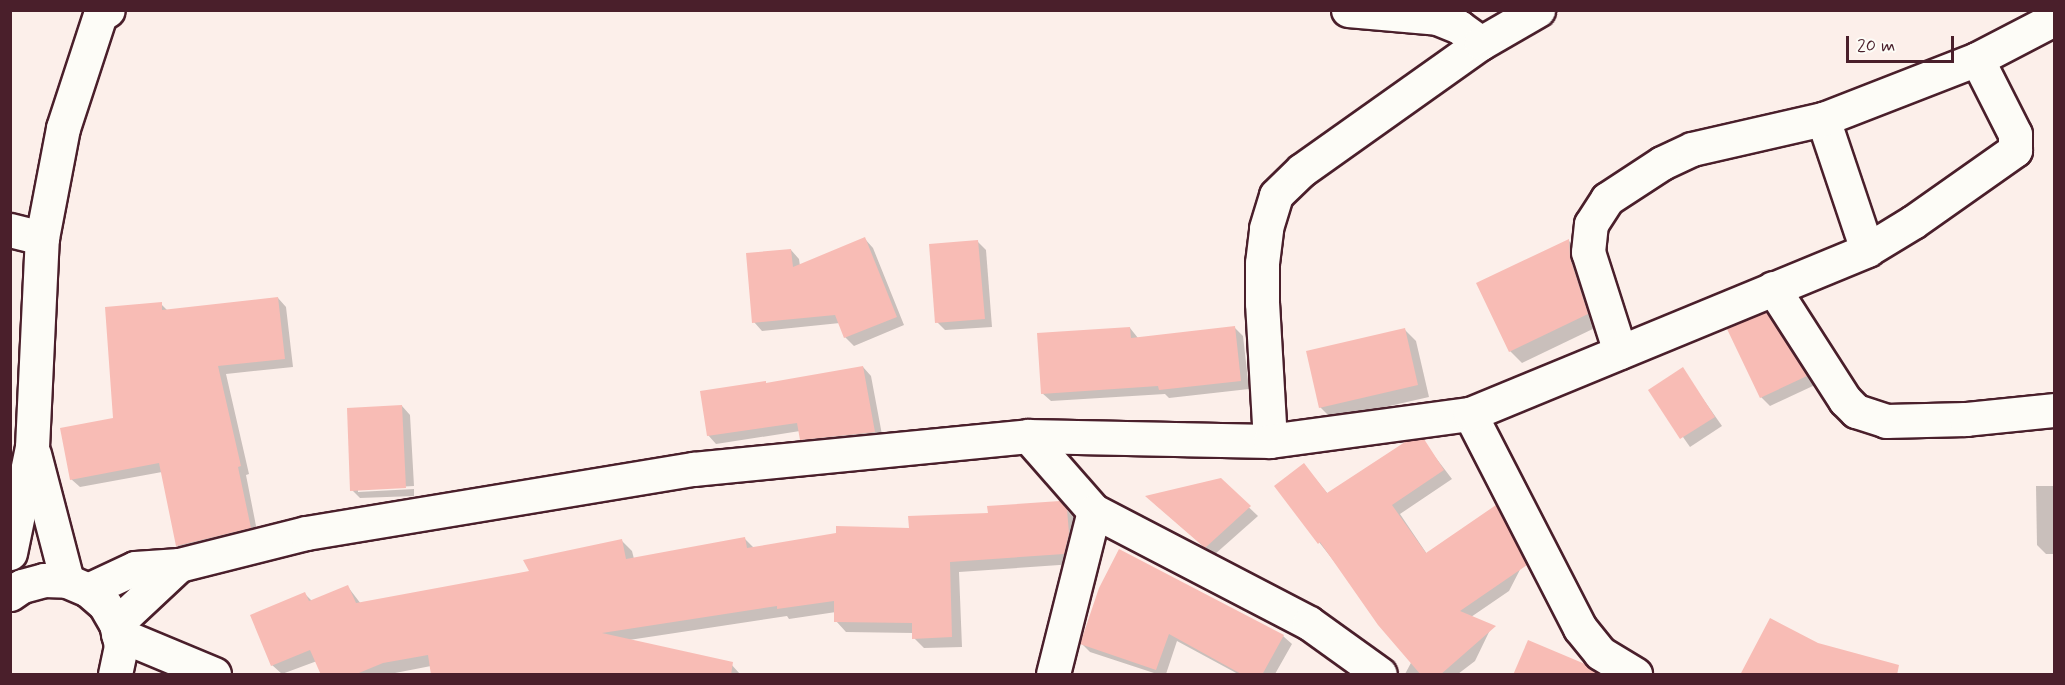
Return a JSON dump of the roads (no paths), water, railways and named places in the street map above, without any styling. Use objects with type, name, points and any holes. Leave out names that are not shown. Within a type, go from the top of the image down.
[{"type":"street","points":[[1348,10],[1437,18],[1459,27],[1481,43]]},
{"type":"street","points":[[1270,441],[1262,263],[1266,228],[1276,195],[1302,170],[1481,43],[1538,10]]},
{"type":"street","points":[[10,553],[32,447],[42,238],[63,128],[102,12]]},
{"type":"street","points":[[1620,352],[1588,252],[1591,224],[1600,207],[1646,172],[1692,149],[1823,119],[1977,59],[2055,19]]},
{"type":"street","points":[[77,586],[135,568],[179,565],[306,533],[693,469],[1028,436],[1270,441],[1470,414],[1867,250],[1913,222],[2015,150],[2015,134],[1977,59]]},
{"type":"street","points":[[1823,119],[1867,250]]},
{"type":"street","points":[[10,230],[42,238]]},
{"type":"street","points":[[1773,288],[1845,400],[1856,411],[1886,421],[1966,419],[2055,410]]},
{"type":"street","points":[[1470,414],[1580,628],[1600,653],[1635,675]]},
{"type":"street","points":[[1028,436],[1094,511],[1309,623],[1380,675]]},
{"type":"street","points":[[32,447],[77,586]]},
{"type":"street","points":[[1053,675],[1094,511]]},
{"type":"street","points":[[117,629],[179,565]]},
{"type":"street","points":[[10,594],[22,586],[44,580],[77,586],[105,605],[117,629],[121,646],[115,675]]},
{"type":"street","points":[[117,629],[214,675]]}]
